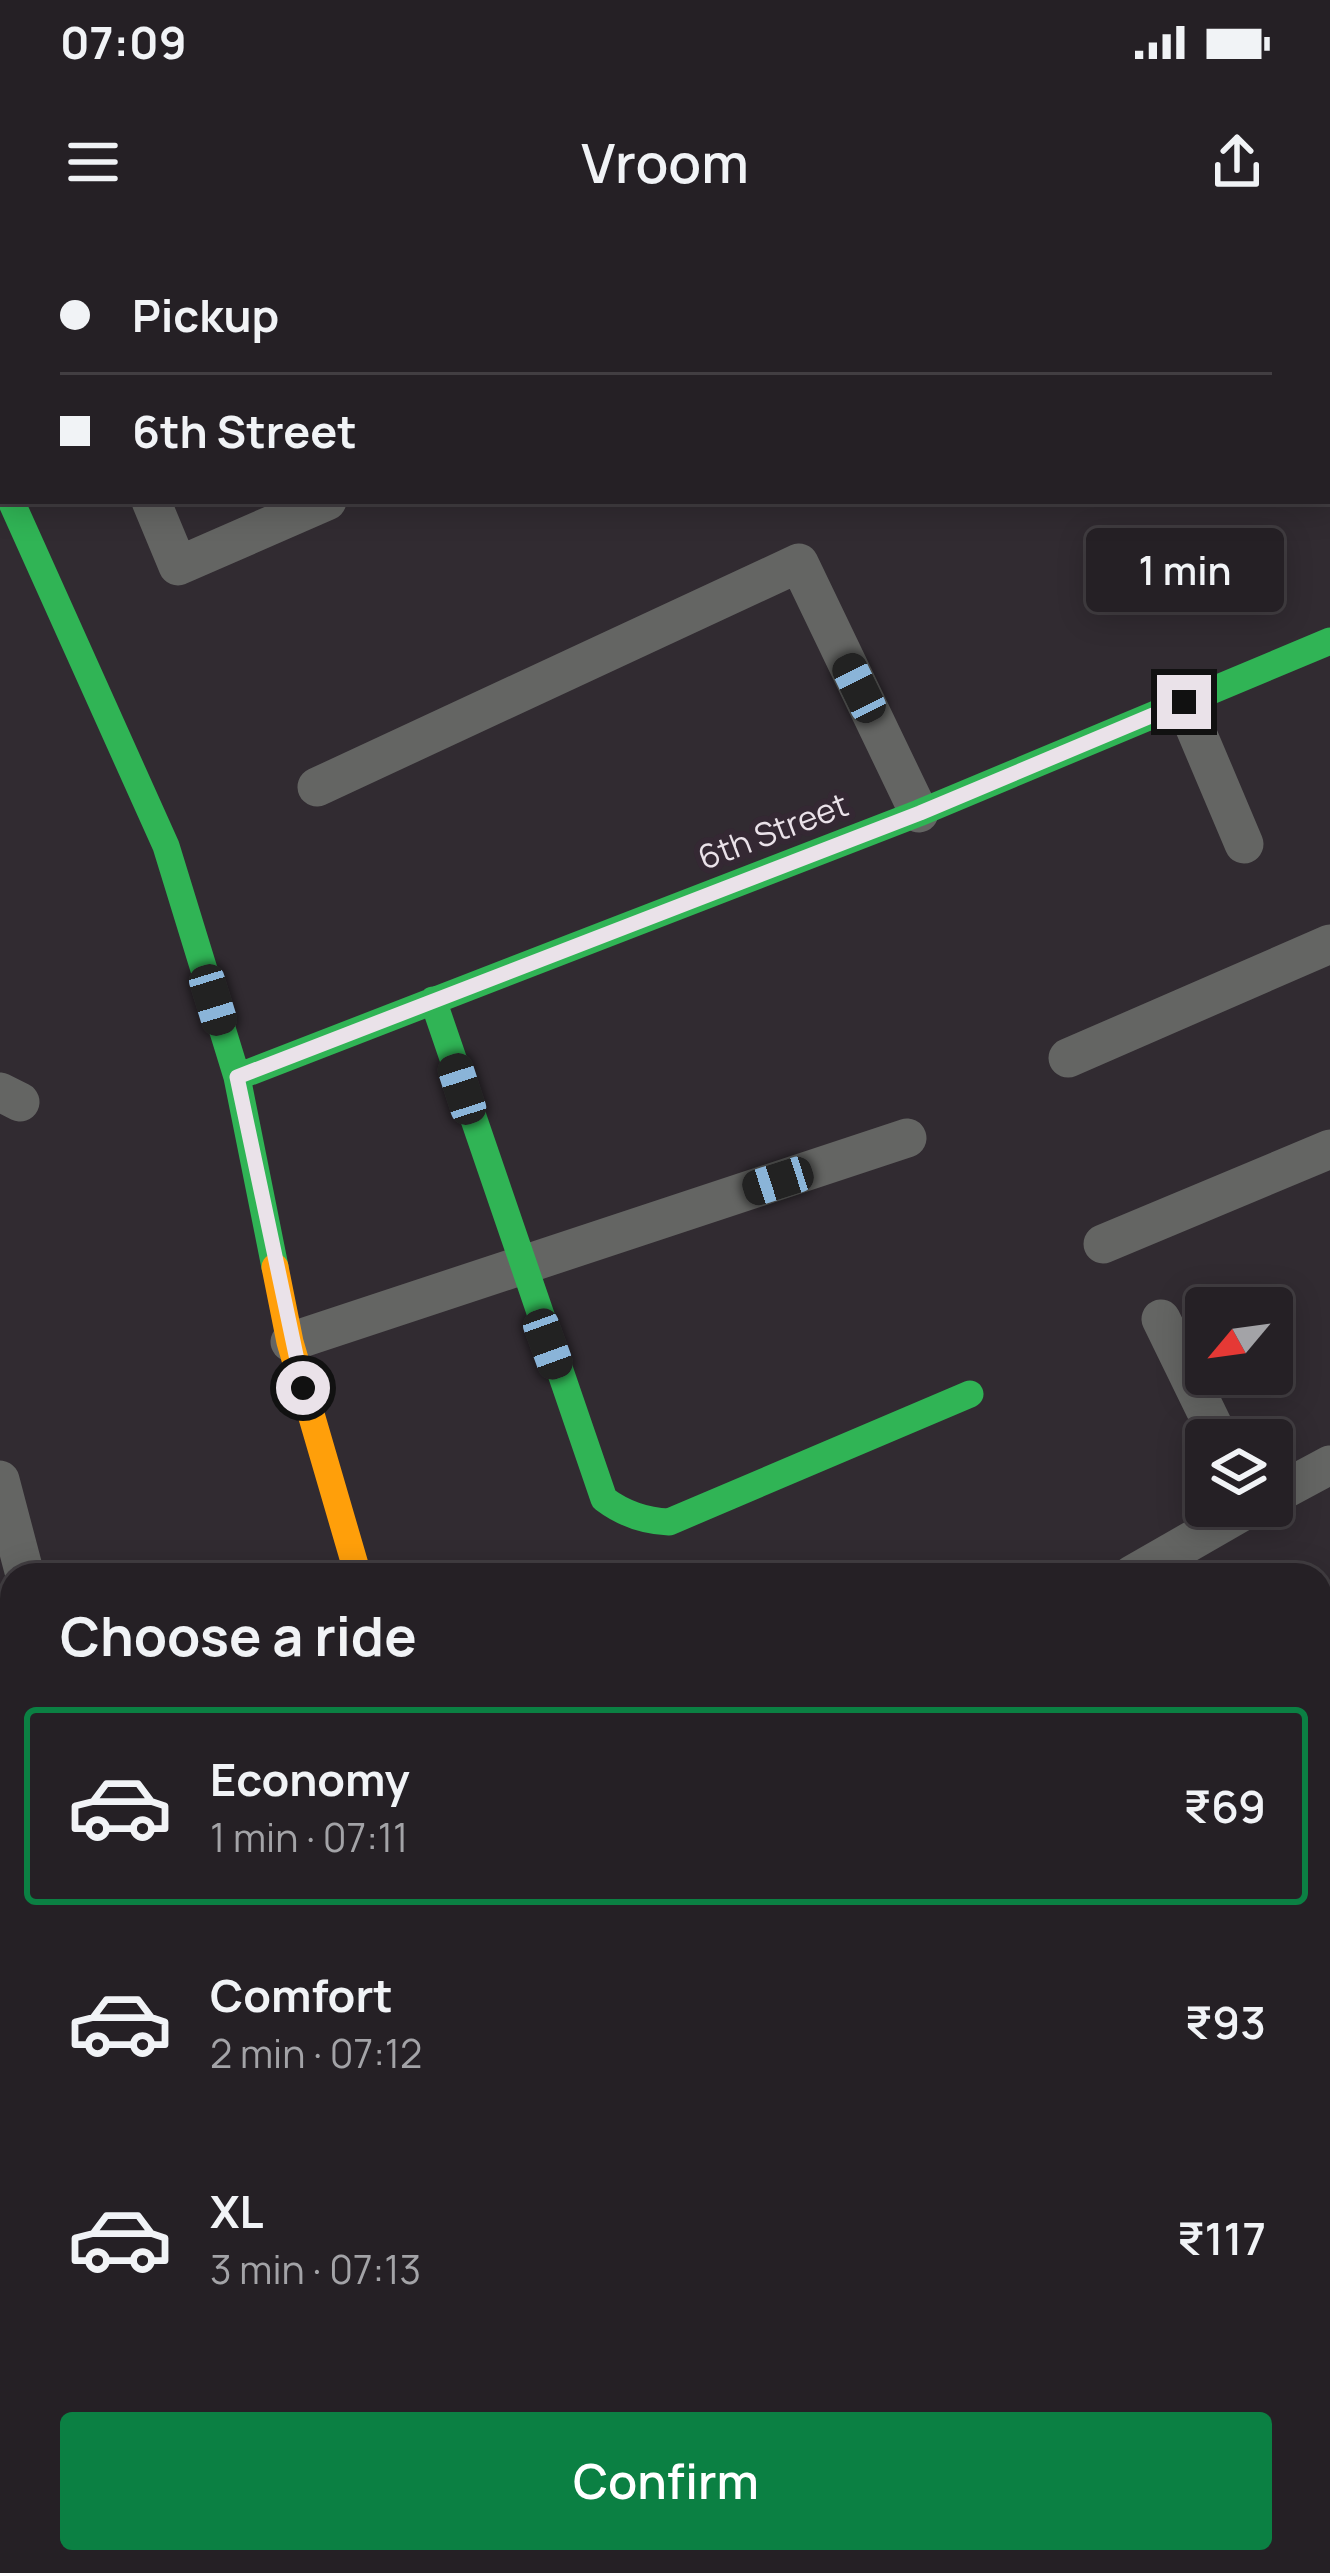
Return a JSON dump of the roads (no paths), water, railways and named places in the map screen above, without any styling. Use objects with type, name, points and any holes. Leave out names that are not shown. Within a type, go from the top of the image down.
[{"type":"street","points":[[12,504],[166,846],[237,1077],[290,1342],[354,1563]]},
{"type":"street","points":[[152,504],[178,566],[320,504]]},
{"type":"street","points":[[317,787],[799,563],[920,813]]},
{"type":"street","name":"6th Street","points":[[237,1077],[920,813],[1330,641]]},
{"type":"street","points":[[1184,702],[1244,844]]},
{"type":"street","points":[[1068,1058],[1330,944]]},
{"type":"street","points":[[433,1000],[520,1267],[604,1499],[646,1522],[669,1522],[970,1394]]},
{"type":"street","points":[[290,1342],[907,1138]]},
{"type":"street","points":[[1103,1244],[1330,1149]]},
{"type":"street","points":[[1161,1319],[1210,1419]]},
{"type":"street","points":[[1293,1485],[1330,1465]]},
{"type":"street","points":[[1,1489],[22,1563]]},
{"type":"street","points":[[1153,1563],[1215,1527]]}]
